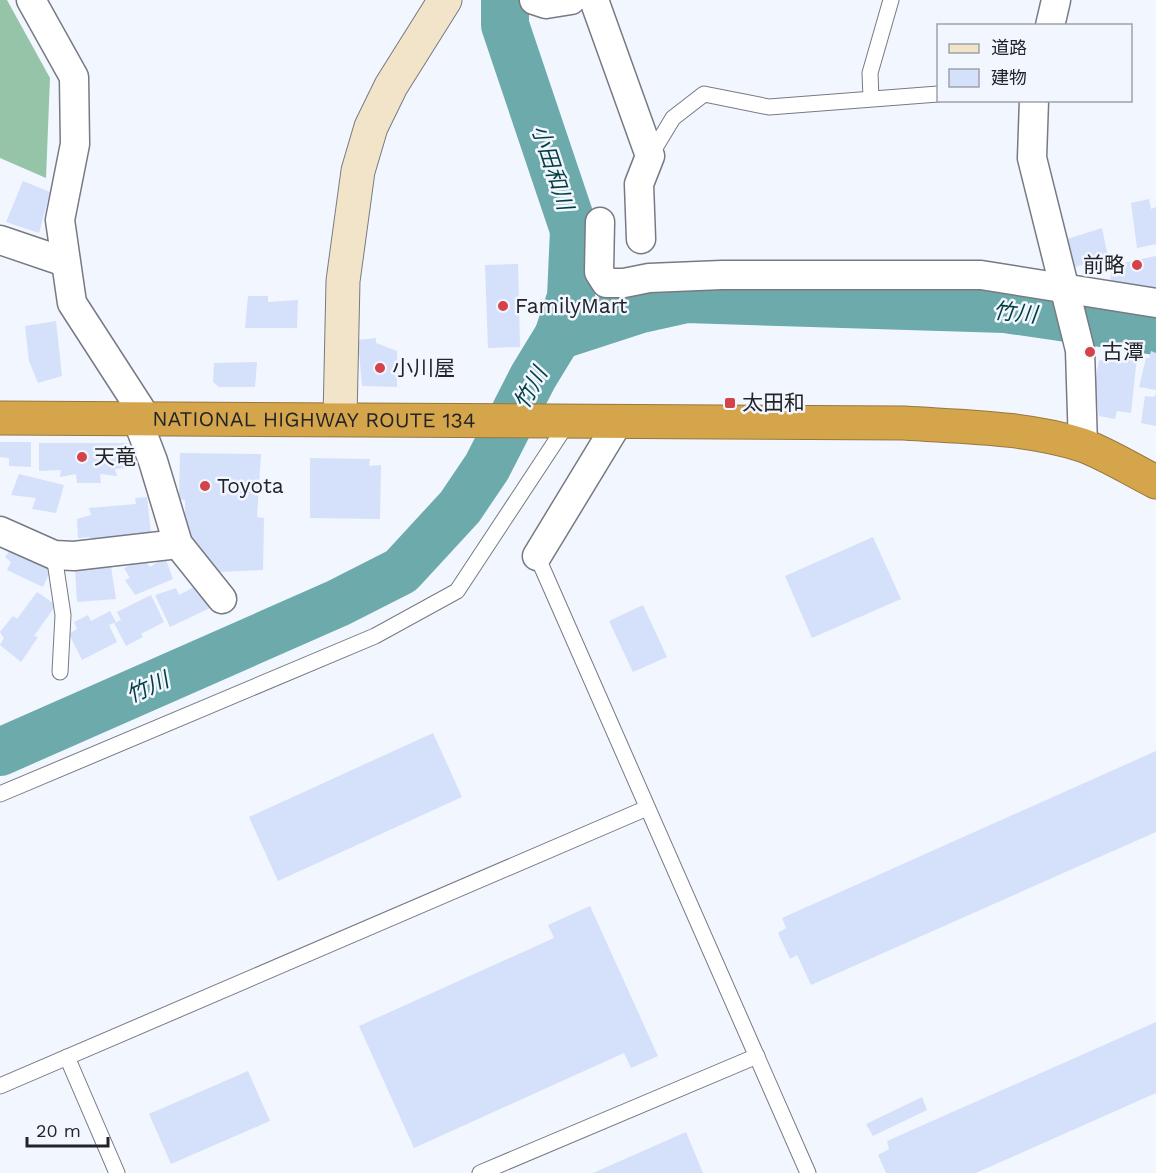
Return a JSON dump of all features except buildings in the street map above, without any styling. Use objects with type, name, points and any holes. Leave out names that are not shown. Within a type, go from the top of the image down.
[{"type":"highway","name":"NATIONAL HIGHWAY ROUTE 134","points":[[0,418],[340,418],[938,425],[993,428],[1083,446],[1156,482]]},
{"type":"street","points":[[31,0],[74,77],[75,144],[60,220],[72,303],[142,419],[178,544],[222,599]]},
{"type":"street","points":[[340,418],[343,281],[358,171],[371,127],[391,86],[445,0]]},
{"type":"street","points":[[534,0],[546,4],[571,0]]},
{"type":"street","points":[[594,0],[650,156],[639,184],[641,239]]},
{"type":"street","points":[[1050,24],[1056,0]]},
{"type":"street","points":[[1034,102],[1032,158],[1080,350],[1083,446]]},
{"type":"street","points":[[600,222],[599,272],[606,283],[624,283],[649,278],[934,273],[981,275],[1065,286],[1156,303]]},
{"type":"street","points":[[0,240],[65,262]]},
{"type":"street","points":[[537,556],[620,421]]},
{"type":"street","points":[[0,531],[54,555],[74,556],[178,544]]},
{"type":"lane","points":[[871,98],[870,73],[891,0]]},
{"type":"lane","points":[[650,156],[674,118],[704,94],[768,107],[937,94]]},
{"type":"lane","points":[[0,794],[375,636],[457,591],[554,421]]},
{"type":"lane","points":[[54,555],[63,615],[60,672]]},
{"type":"lane","points":[[537,556],[808,1173]]},
{"type":"lane","points":[[0,1086],[647,807]]},
{"type":"lane","points":[[480,1173],[504,1168],[757,1056]]},
{"type":"lane","points":[[67,1057],[117,1173]]},
{"type":"green space","points":[[0,0],[7,0],[50,78],[46,178],[0,158]]},
{"type":"waterway","name":"竹川","points":[[0,752],[338,603],[401,571],[460,507],[487,467],[533,377],[558,336],[571,297],[574,230],[505,25],[505,0]]},
{"type":"waterway","name":"竹川","points":[[558,336],[641,309],[686,299],[1005,309],[1156,331]]},
{"type":"place","name":"前略","points":[[1137,265]]},
{"type":"place","name":"FamilyMart","points":[[503,306]]},
{"type":"place","name":"古潭","points":[[1090,352]]},
{"type":"place","name":"小川屋","points":[[380,368]]},
{"type":"place","name":"太田和","points":[[730,403]]},
{"type":"place","name":"天竜","points":[[82,457]]},
{"type":"place","name":"Toyota","points":[[205,486]]},
{"type":"water label","name":"小田和川","points":[[553,167]]}]
